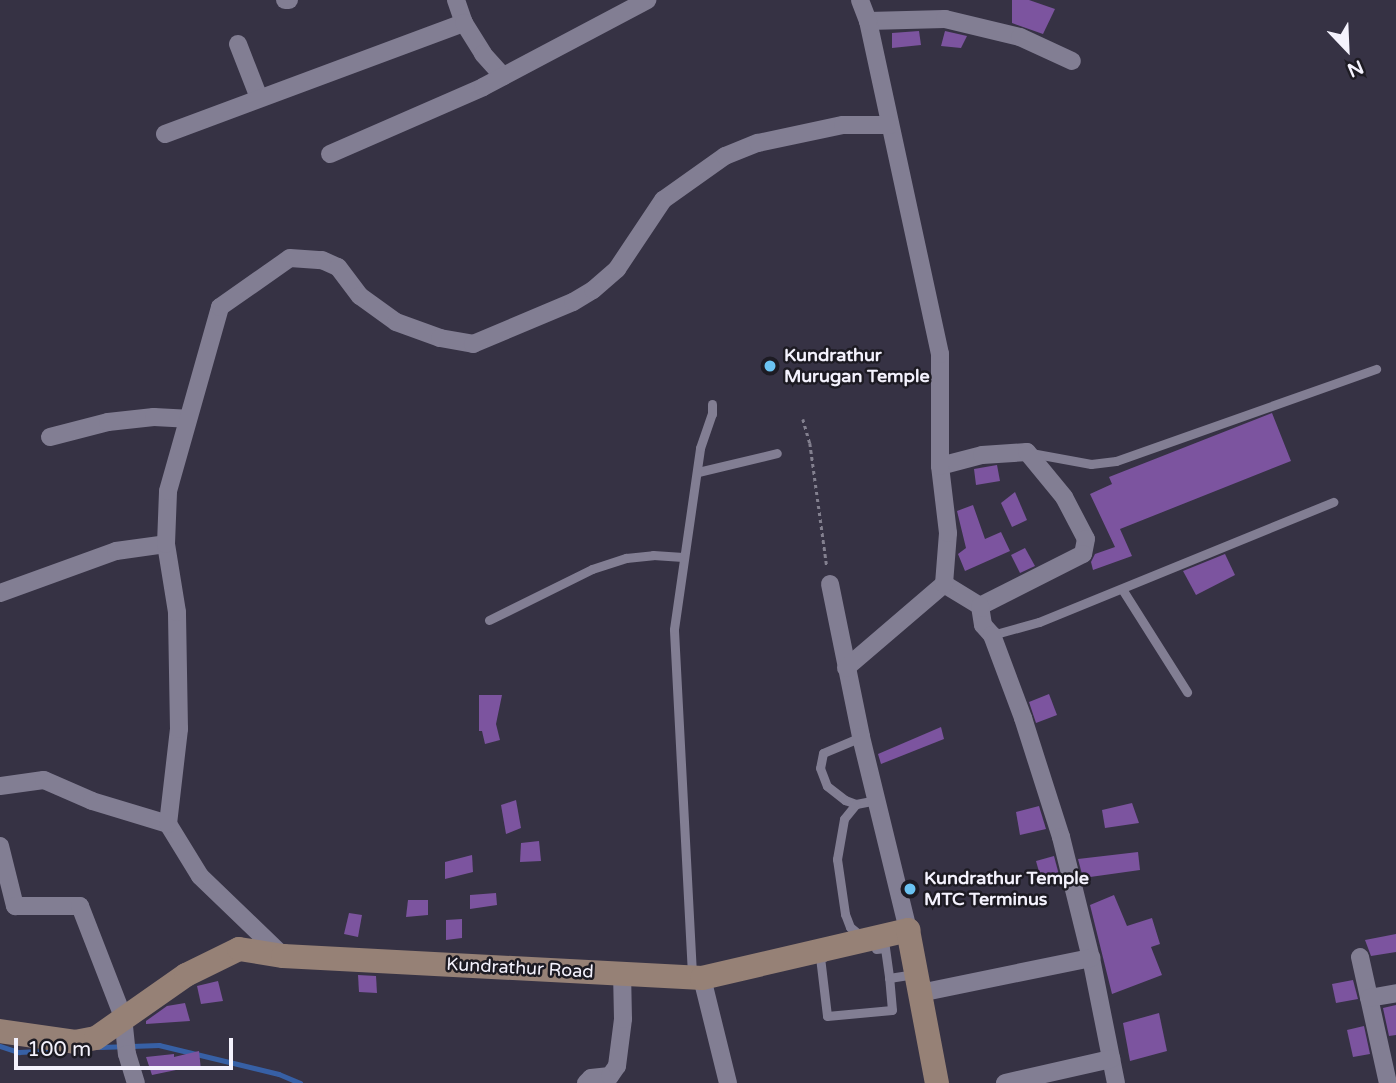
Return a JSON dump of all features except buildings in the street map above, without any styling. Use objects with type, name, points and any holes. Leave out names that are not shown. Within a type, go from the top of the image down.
[{"type":"street","points":[[456,0],[469,36],[503,76]]},
{"type":"street","points":[[330,154],[503,76],[648,0]]},
{"type":"street","points":[[846,668],[944,584],[948,533],[940,466],[940,354],[868,21],[860,0]]},
{"type":"street","points":[[868,21],[945,19],[1020,37],[1072,61]]},
{"type":"street","points":[[164,134],[464,23]]},
{"type":"street","points":[[239,44],[259,98]]},
{"type":"street","points":[[283,956],[200,876],[168,824],[179,729],[177,612],[166,544],[168,491],[220,307],[290,258],[322,260],[338,267],[360,296],[396,322],[440,338],[473,344],[573,302],[593,290],[617,269],[663,200],[725,156],[758,143],[843,125],[890,125]]},
{"type":"street","points":[[50,437],[108,422],[155,416],[187,419]]},
{"type":"street","points":[[940,466],[982,456],[1027,452],[1070,507],[1086,539],[1087,548],[1073,560],[980,606]]},
{"type":"street","points":[[0,593],[116,551],[166,544]]},
{"type":"street","points":[[830,584],[846,668],[908,930],[937,1083]]},
{"type":"street","points":[[944,584],[980,606],[983,625],[992,635],[1023,718],[1061,837],[1091,958],[1116,1083]]},
{"type":"street","points":[[0,786],[44,780],[92,801],[168,824]]},
{"type":"street","points":[[0,846],[15,906],[80,906],[123,1026],[127,1054],[136,1083]]},
{"type":"street","name":"Kundrathur Road","points":[[0,1031],[75,1041],[99,1037],[123,1026],[206,964],[239,949],[283,956],[697,977],[908,930]]},
{"type":"street","points":[[1360,957],[1388,1083]]},
{"type":"street","points":[[918,983],[1091,958]]},
{"type":"street","points":[[586,1083],[591,1077],[610,1076],[617,1066],[623,1019],[622,973]]},
{"type":"street","points":[[697,977],[728,1083]]},
{"type":"street","points":[[1369,998],[1396,993]]},
{"type":"street","points":[[1005,1083],[1111,1059]]},
{"type":"lane","points":[[1027,452],[1091,464],[1116,461],[1376,369]]},
{"type":"lane","points":[[697,977],[674,628],[700,448],[712,414],[712,404]]},
{"type":"lane","points":[[698,472],[776,453]]},
{"type":"lane","points":[[992,635],[1039,622],[1333,502]]},
{"type":"lane","points":[[489,620],[592,569],[626,558],[653,555],[683,557]]},
{"type":"lane","points":[[1122,589],[1188,692]]},
{"type":"lane","points":[[862,737],[835,747],[821,757],[820,768],[827,786],[836,795],[856,804],[877,800]]},
{"type":"lane","points":[[856,804],[844,819],[839,839],[840,883],[850,927],[869,939]]},
{"type":"lane","points":[[886,948],[890,978],[892,1010],[827,1016],[820,957],[886,948]]},
{"type":"lane","points":[[890,978],[918,983]]},
{"type":"path","points":[[803,419],[810,443],[830,584]]},
{"type":"waterway","points":[[131,1046],[159,1045],[279,1074],[300,1083]]},
{"type":"waterway","points":[[0,1046],[19,1052],[53,1050]]},
{"type":"waterway","points":[[100,1047],[123,1046]]},
{"type":"place","name":"Kundrathur Murugan Temple","points":[[770,366]]},
{"type":"place","name":"Kundrathur Temple MTC Terminus","points":[[910,889]]}]
